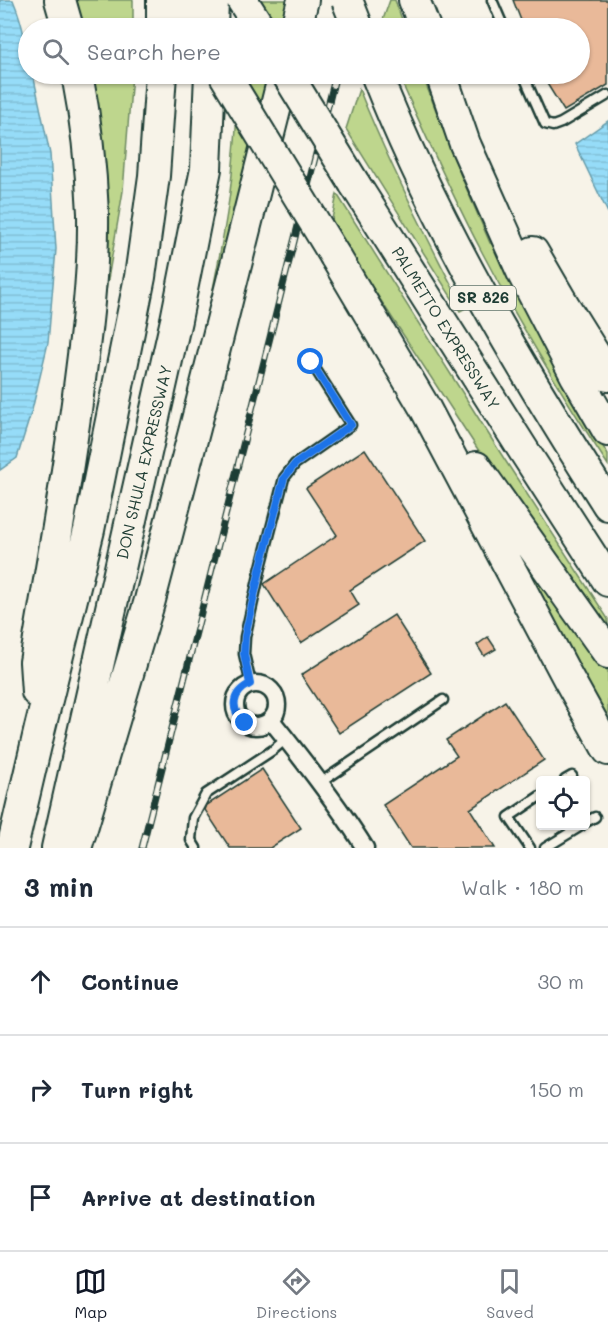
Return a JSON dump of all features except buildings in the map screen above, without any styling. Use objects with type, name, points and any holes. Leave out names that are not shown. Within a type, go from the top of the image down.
[{"type":"highway","points":[[60,0],[65,18]]},
{"type":"highway","points":[[162,0],[162,18]]},
{"type":"highway","points":[[180,0],[191,18]]},
{"type":"highway","points":[[213,0],[213,18]]},
{"type":"highway","points":[[242,0],[254,18]]},
{"type":"highway","points":[[298,18],[303,0]]},
{"type":"highway","points":[[347,0],[354,18]]},
{"type":"highway","points":[[414,0],[421,18]]},
{"type":"highway","points":[[40,728],[35,662],[73,430],[91,285],[93,214],[91,180],[79,84]]},
{"type":"highway","points":[[12,848],[89,530],[140,277],[154,176],[160,84]]},
{"type":"highway","name":"DON SHULA EXPRESSWAY","points":[[57,848],[176,320],[206,169],[210,84]]},
{"type":"highway","points":[[230,84],[425,408],[608,750]]},
{"type":"highway","points":[[74,848],[77,845],[150,600],[283,84]]},
{"type":"highway","name":"PALMETTO EXPRESSWAY","points":[[292,84],[608,581]]},
{"type":"highway","name":"SR 826","points":[[380,84],[416,166],[480,293],[525,372],[608,505]]},
{"type":"highway","points":[[445,85],[478,141],[544,272],[608,376]]},
{"type":"highway","points":[[445,85],[465,144],[523,274],[608,431]]},
{"type":"highway","points":[[425,408],[461,446],[608,653]]},
{"type":"street","points":[[250,684],[264,685],[275,694],[277,701],[277,708],[271,720],[258,726],[245,723],[236,712],[236,698],[239,692],[250,684]]},
{"type":"street","points":[[271,720],[348,821],[365,848]]},
{"type":"lane","points":[[492,0],[500,18]]},
{"type":"lane","points":[[527,84],[545,124],[553,126],[608,95]]},
{"type":"lane","points":[[250,684],[244,654],[245,636],[284,478],[295,464],[351,425],[311,362]]},
{"type":"lane","points":[[320,783],[443,700]]},
{"type":"lane","points":[[196,848],[191,840],[193,818],[206,794],[286,739]]},
{"type":"lane","points":[[530,848],[509,817],[536,799]]},
{"type":"lane","points":[[590,820],[595,817]]},
{"type":"lane","points":[[545,848],[573,830]]},
{"type":"green space","points":[[69,0],[133,0],[133,18],[74,18]]},
{"type":"green space","points":[[243,0],[294,0],[289,18],[242,18]]},
{"type":"green space","points":[[390,0],[395,0],[401,18],[384,18]]},
{"type":"green space","points":[[87,84],[131,84],[123,191],[102,306]]},
{"type":"green space","points":[[239,84],[271,84],[204,332],[228,210]]},
{"type":"green space","points":[[403,84],[426,84],[461,176],[490,243],[498,247],[586,418],[608,455],[608,465],[542,360],[496,279],[449,186]]},
{"type":"green space","points":[[359,89],[409,200],[464,309],[460,311],[346,129]]},
{"type":"green space","points":[[337,194],[608,619],[608,640],[491,473],[331,224]]},
{"type":"green space","points":[[521,556],[608,671],[608,722],[519,559]]},
{"type":"water","points":[[0,0],[13,0],[20,18],[18,18],[18,84],[35,84],[50,154],[56,249],[48,343],[32,410],[17,458],[0,470]]},
{"type":"water","points":[[608,121],[608,213],[575,144]]},
{"type":"railway","points":[[350,18],[354,0]]},
{"type":"railway","points":[[142,848],[333,84]]},
{"type":"route","points":[[245,723],[236,712],[235,705],[239,692],[250,684],[244,654],[245,636],[284,478],[295,464],[351,425],[311,362]]}]
